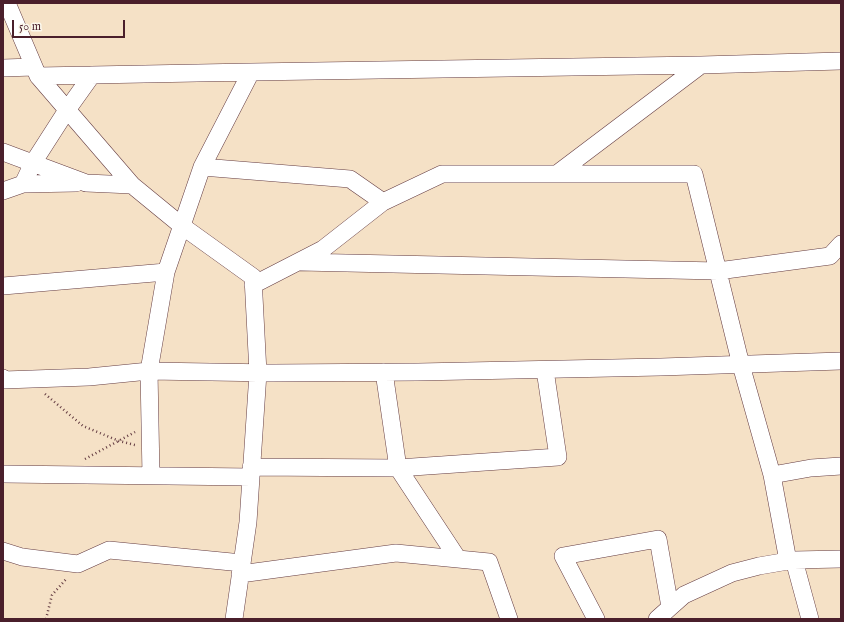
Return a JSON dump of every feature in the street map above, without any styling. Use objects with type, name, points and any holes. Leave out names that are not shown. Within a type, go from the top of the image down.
[{"type":"street","points":[[7,3],[36,72],[132,185],[182,226],[253,277],[258,373],[248,522],[234,619]]},
{"type":"street","points":[[3,68],[36,72],[92,75],[701,65],[841,61]]},
{"type":"street","points":[[558,173],[701,65]]},
{"type":"street","points":[[152,476],[149,371],[166,272],[202,167],[251,72]]},
{"type":"street","points":[[23,184],[33,163],[67,110],[92,75]]},
{"type":"street","points":[[3,152],[86,183]]},
{"type":"street","points":[[202,167],[350,179],[383,202]]},
{"type":"street","points":[[253,285],[323,249],[383,202],[442,174],[694,174],[741,365],[772,475],[791,561],[810,619]]},
{"type":"street","points":[[3,191],[23,184],[86,183],[132,185]]},
{"type":"street","points":[[299,262],[718,271],[830,256],[841,244]]},
{"type":"street","points":[[3,286],[166,272]]},
{"type":"street","points":[[3,382],[26,379],[89,377],[149,371],[258,373],[545,370],[841,361]]},
{"type":"street","points":[[3,474],[152,476],[398,468],[558,457],[545,370]]},
{"type":"street","points":[[384,372],[398,468],[458,559]]},
{"type":"street","points":[[772,475],[812,468],[841,466]]},
{"type":"street","points":[[596,619],[563,556],[658,539],[670,607]]},
{"type":"street","points":[[3,551],[22,557],[78,564],[109,550],[241,569],[396,553],[489,562],[509,619]]},
{"type":"street","points":[[657,619],[684,595],[732,573],[791,561],[841,559]]},
{"type":"path","points":[[26,379],[83,426],[118,441],[151,448]]},
{"type":"path","points":[[80,461],[150,424]]},
{"type":"path","points":[[46,619],[52,595],[78,564]]}]
